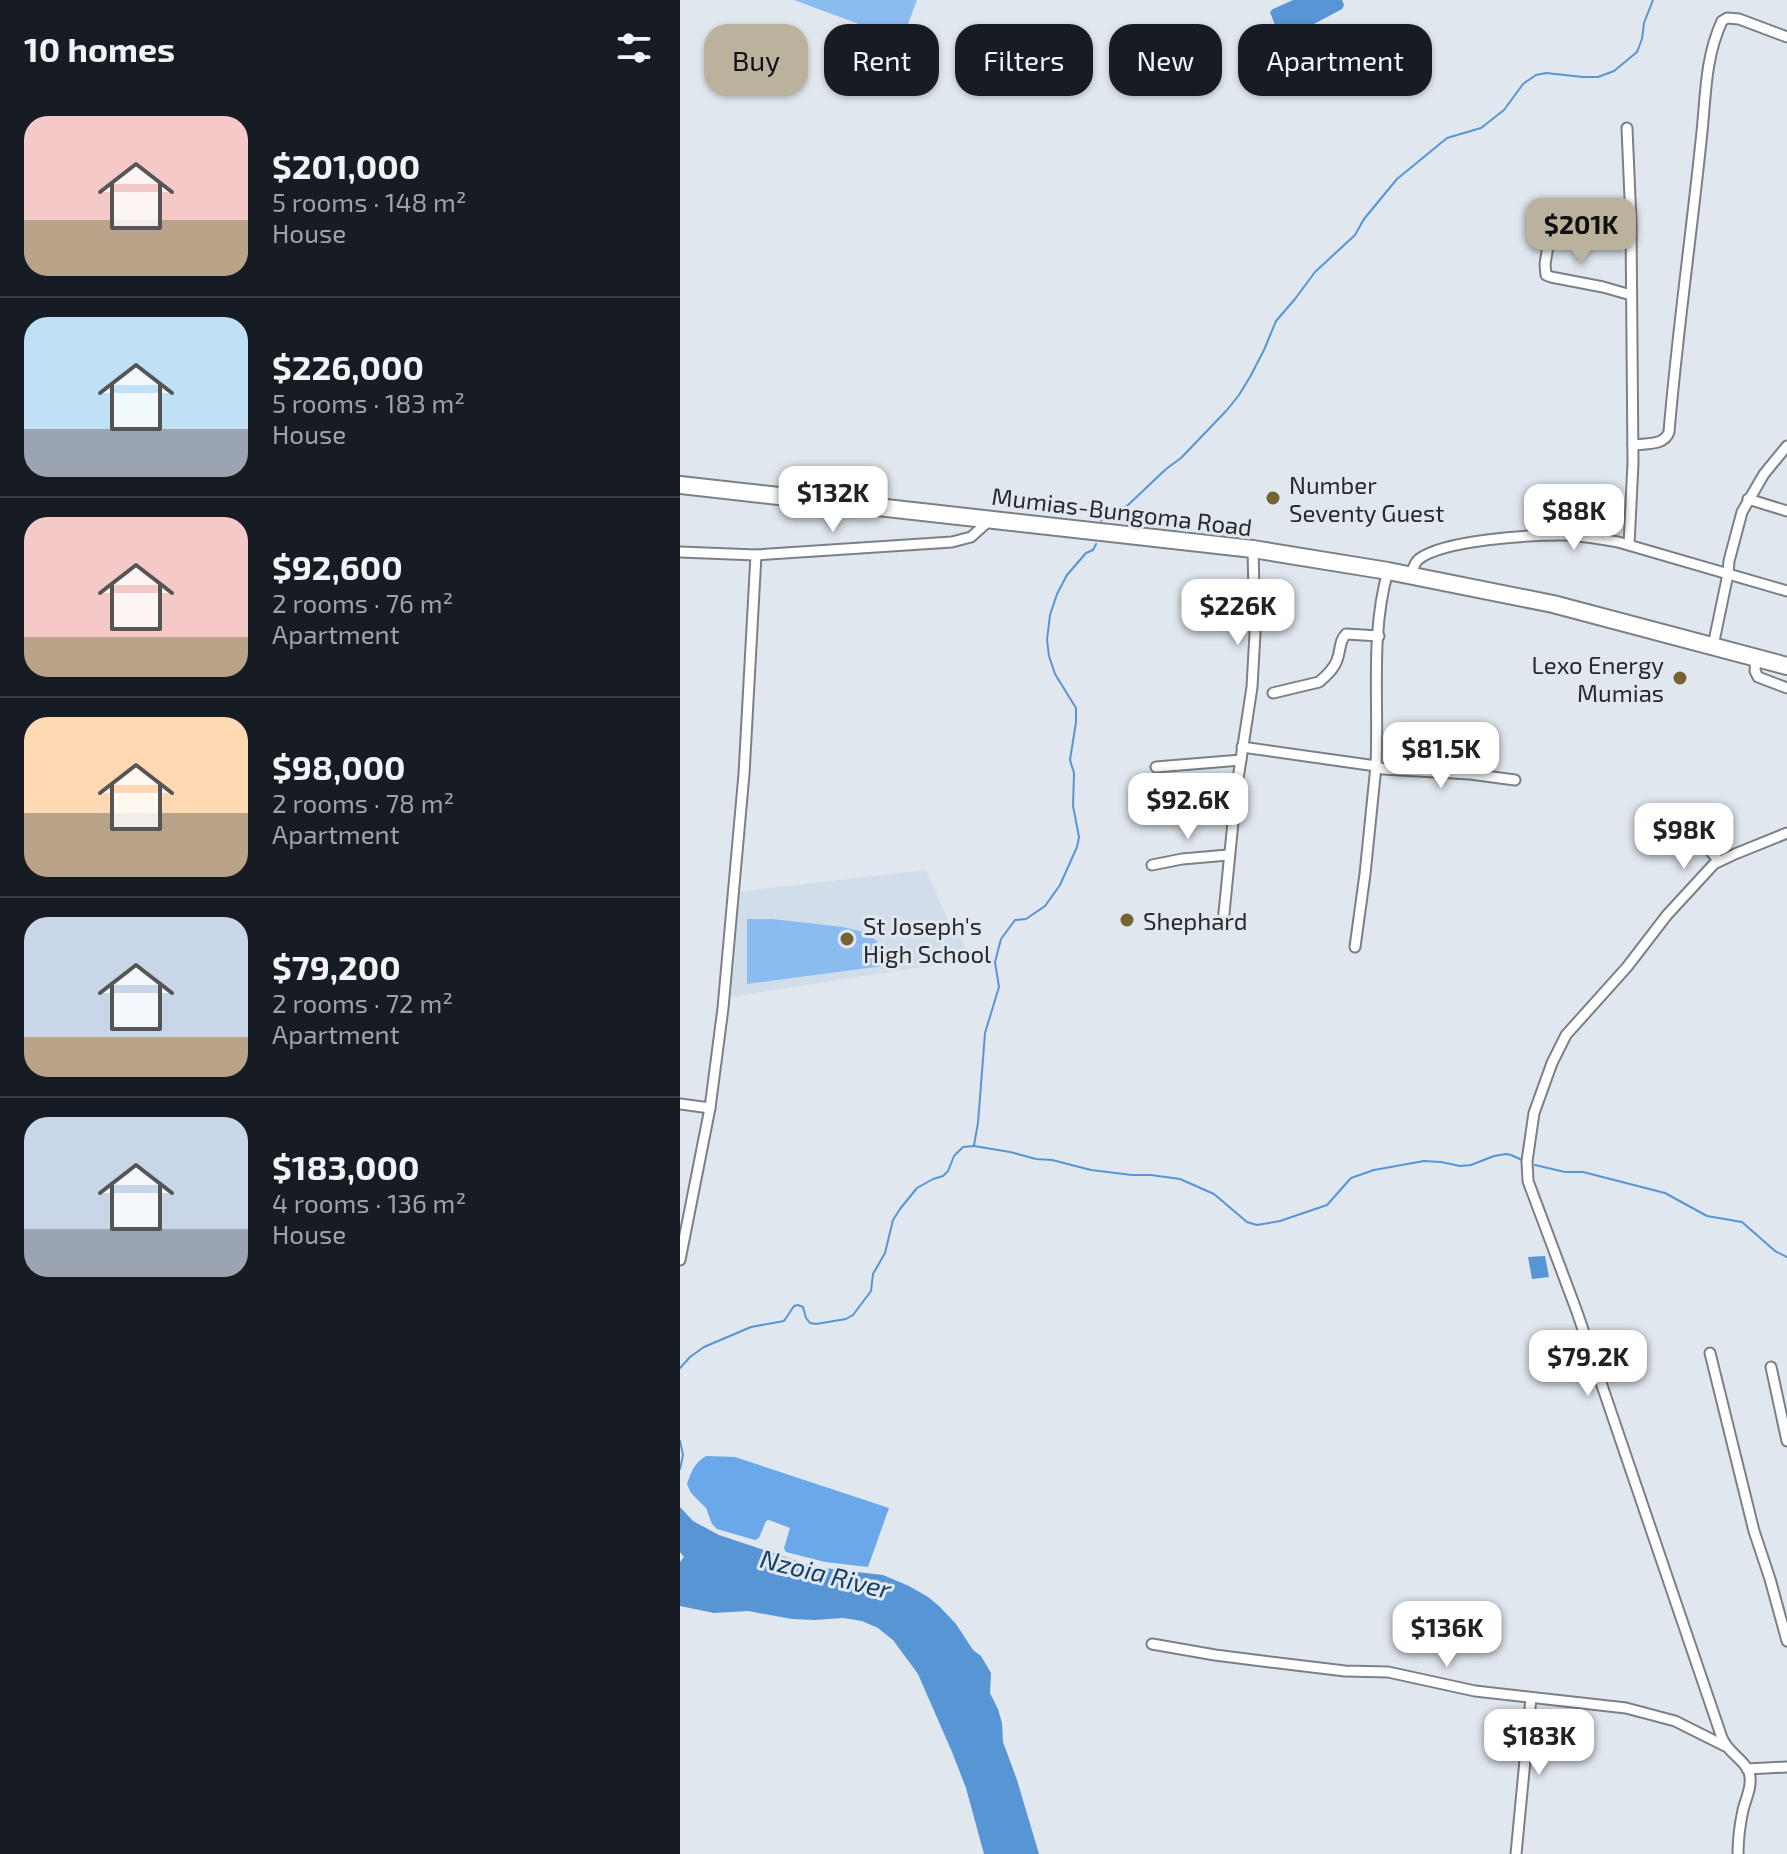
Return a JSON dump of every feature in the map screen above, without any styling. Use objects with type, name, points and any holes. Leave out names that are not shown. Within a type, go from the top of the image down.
[{"type":"highway","name":"Mumias-Bungoma Road","points":[[680,485],[1253,549],[1388,571],[1553,604],[1787,666]]},
{"type":"street","points":[[1633,445],[1663,442],[1669,432],[1705,84],[1722,21],[1739,19],[1787,37]]},
{"type":"street","points":[[1627,128],[1633,445],[1629,545]]},
{"type":"street","points":[[1552,222],[1546,275],[1631,295]]},
{"type":"street","points":[[1713,646],[1742,512],[1764,474],[1787,446]]},
{"type":"street","points":[[1748,499],[1787,511]]},
{"type":"street","points":[[680,552],[756,555],[960,541],[971,537],[990,520]]},
{"type":"street","points":[[1411,575],[1414,564],[1435,551],[1470,542],[1561,535],[1629,545],[1787,591]]},
{"type":"street","points":[[1223,923],[1228,855],[1252,687],[1255,643],[1253,549]]},
{"type":"street","points":[[680,1260],[710,1108],[723,1008],[739,841],[756,555]]},
{"type":"street","points":[[1355,947],[1376,766],[1377,666],[1381,603],[1388,571]]},
{"type":"street","points":[[1273,693],[1319,682],[1324,678],[1335,665],[1341,639],[1346,634],[1379,636]]},
{"type":"street","points":[[1756,657],[1758,677],[1787,688]]},
{"type":"street","points":[[1242,747],[1383,769],[1515,780]]},
{"type":"street","points":[[1156,767],[1241,760]]},
{"type":"street","points":[[1700,822],[1707,847],[1719,861]]},
{"type":"street","points":[[1725,1746],[1577,1312],[1536,1205],[1526,1168],[1534,1113],[1566,1035],[1627,967],[1667,915],[1719,861],[1787,833]]},
{"type":"street","points":[[1152,865],[1228,855]]},
{"type":"street","points":[[680,1104],[710,1108]]},
{"type":"street","points":[[1710,1353],[1754,1531],[1787,1641]]},
{"type":"street","points":[[1771,1367],[1787,1441]]},
{"type":"street","points":[[1152,1644],[1345,1671],[1388,1672],[1475,1691],[1626,1708],[1675,1721],[1725,1746],[1747,1769],[1750,1781],[1740,1827],[1738,1854]]},
{"type":"street","points":[[1516,1854],[1531,1698]]},
{"type":"street","points":[[1747,1769],[1787,1767]]},
{"type":"shaded area","points":[[794,0],[917,0],[908,24],[859,24]]},
{"type":"shaded area","name":"St Joseph's High School","points":[[926,870],[947,918],[973,959],[730,997],[737,892]]},
{"type":"shaded area","points":[[747,919],[772,919],[863,932],[877,941],[883,966],[747,984]]},
{"type":"shaded area","points":[[706,1456],[735,1457],[889,1508],[868,1567],[825,1562],[786,1552],[784,1548],[790,1528],[769,1520],[755,1540],[717,1529],[706,1508],[691,1493],[687,1484],[694,1468]]},
{"type":"water","points":[[1293,0],[1342,0],[1344,5],[1314,24],[1275,24],[1270,12]]},
{"type":"water","points":[[1545,1256],[1549,1277],[1532,1279],[1528,1257]]},
{"type":"water","name":"Nzoia River","points":[[680,1507],[693,1521],[719,1535],[815,1567],[883,1575],[909,1586],[939,1606],[981,1656],[991,1673],[990,1693],[998,1709],[1003,1742],[1039,1854],[984,1854],[966,1788],[918,1674],[893,1640],[878,1628],[843,1618],[792,1619],[748,1611],[714,1613],[680,1606],[680,1562],[684,1557],[680,1552]]},
{"type":"waterway","points":[[1101,521],[1127,506],[1181,458],[1227,410],[1250,377],[1276,321],[1315,272],[1355,235],[1397,179],[1447,138],[1481,128],[1504,110],[1523,84],[1536,75],[1598,77],[1614,71],[1637,52],[1653,0]]},
{"type":"waterway","points":[[974,1145],[985,1033],[999,987],[995,962],[1001,939],[1015,920],[1026,919],[1045,906],[1060,885],[1077,847],[1079,837],[1073,806],[1074,773],[1070,760],[1076,708],[1055,674],[1047,640],[1057,594],[1067,575],[1096,544]]},
{"type":"waterway","points":[[680,1368],[704,1347],[751,1327],[784,1321],[794,1306],[803,1307],[806,1318],[816,1324],[853,1315],[871,1291],[873,1274],[885,1253],[893,1220],[900,1209],[917,1188],[943,1176],[963,1147],[1010,1152],[1091,1170],[1180,1179],[1214,1194],[1247,1222],[1257,1225],[1280,1221],[1327,1205],[1351,1178],[1374,1170],[1424,1161],[1471,1165],[1506,1154],[1522,1160]]},
{"type":"waterway","points":[[1535,1165],[1565,1172],[1583,1172],[1665,1193],[1707,1216],[1742,1222],[1775,1251],[1787,1257]]},
{"type":"waterway","points":[[680,1441],[683,1455],[680,1469]]},
{"type":"place","name":"Number Seventy Guest","points":[[1273,498]]},
{"type":"place","name":"Lexo Energy Mumias","points":[[1680,678]]},
{"type":"place","name":"Shephard","points":[[1127,920]]},
{"type":"place","name":"St Joseph's High School","points":[[847,939]]}]
